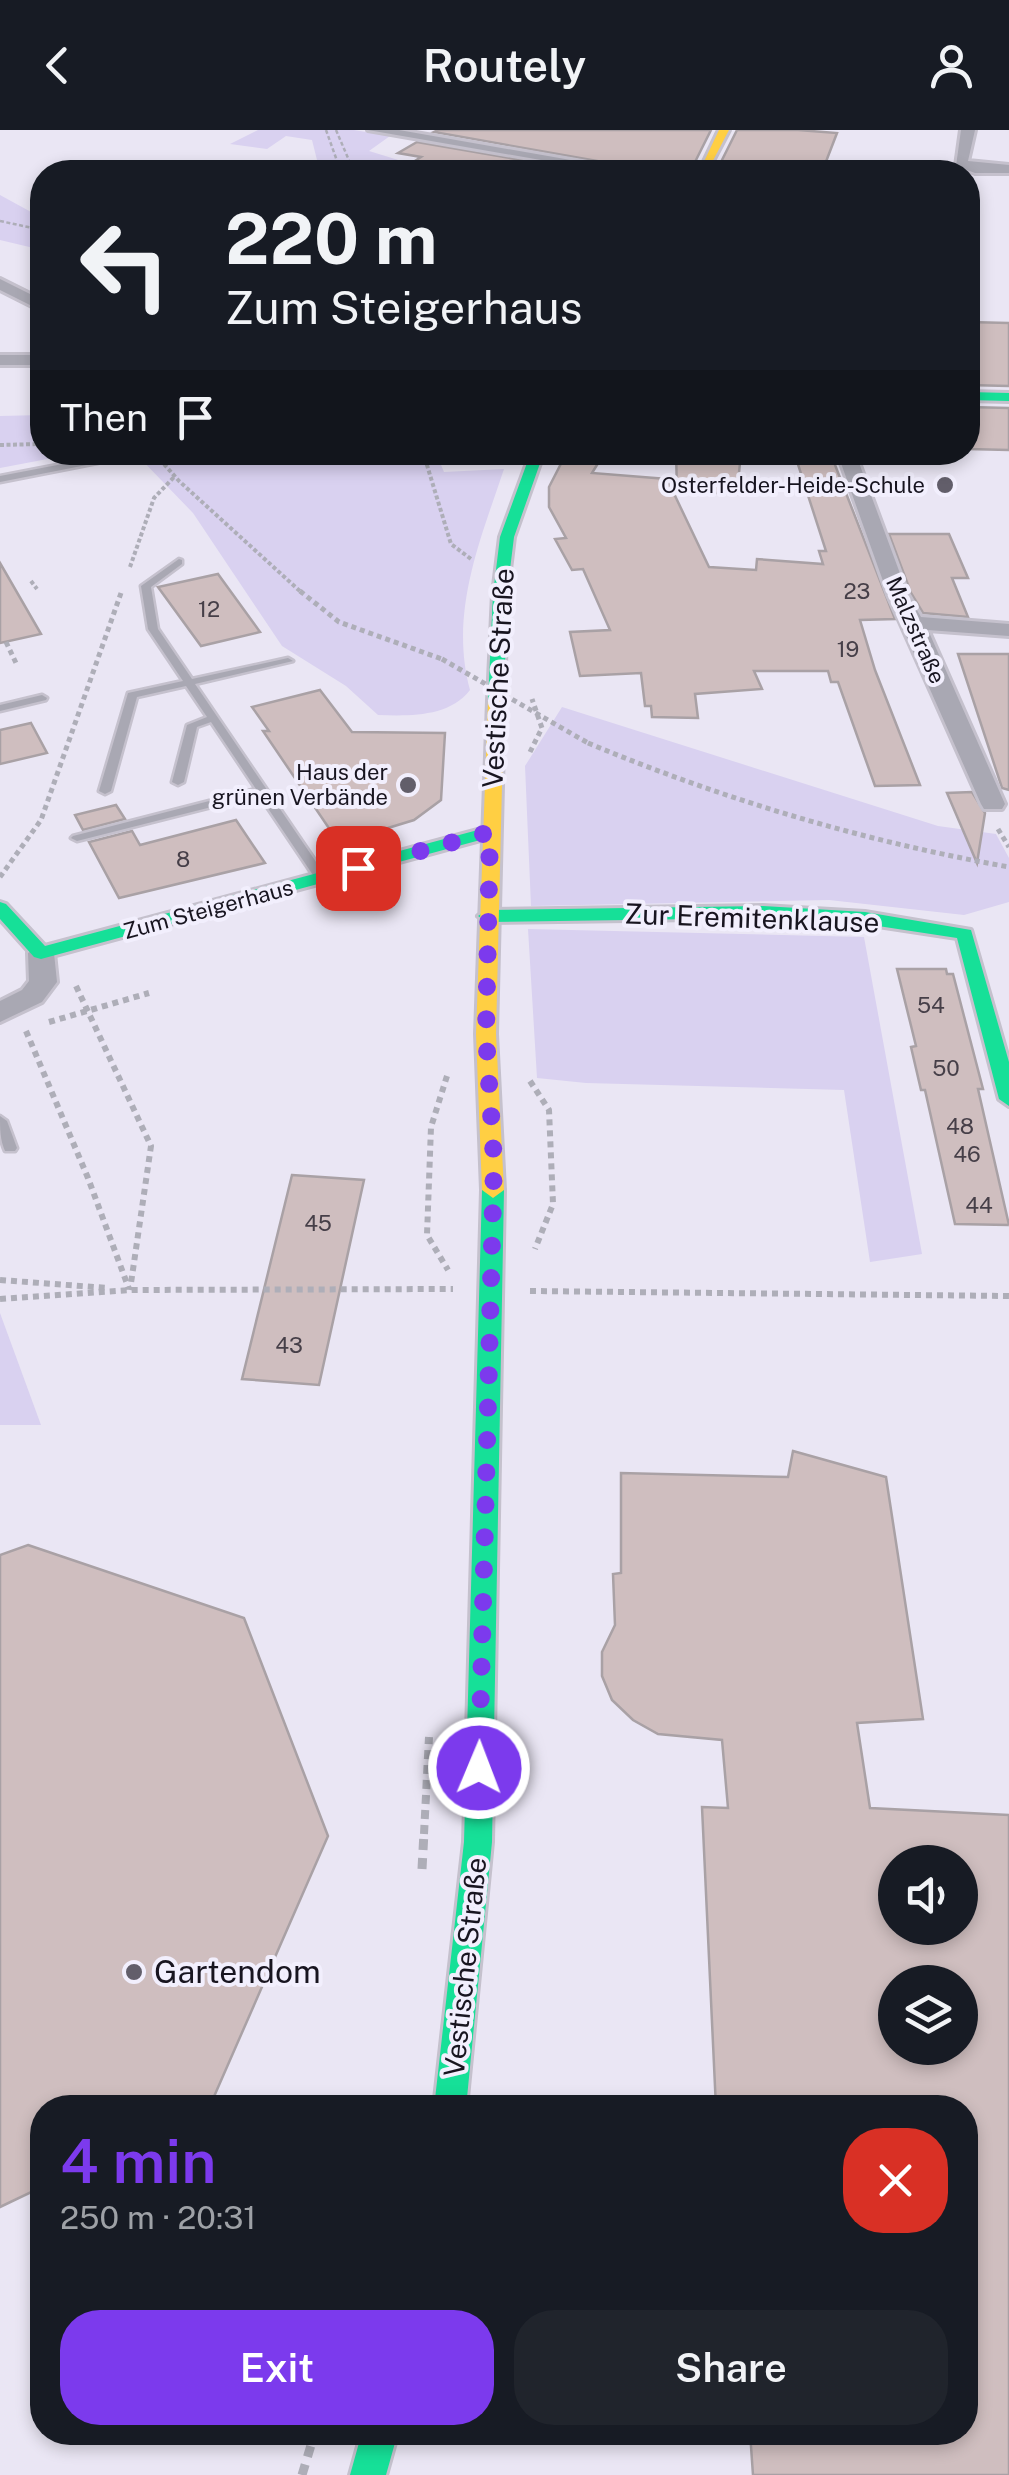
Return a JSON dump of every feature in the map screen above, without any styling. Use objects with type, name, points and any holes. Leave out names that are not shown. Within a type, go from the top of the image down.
[{"type":"street","points":[[375,130],[408,132],[565,160]]},
{"type":"street","points":[[710,160],[724,130]]},
{"type":"street","points":[[963,160],[968,130]]},
{"type":"street","points":[[980,169],[1009,169]]},
{"type":"street","points":[[0,284],[30,300]]},
{"type":"street","points":[[0,360],[30,360]]},
{"type":"street","points":[[980,396],[1009,397]]},
{"type":"street","name":"Vestische Straße","points":[[451,2095],[478,1842],[494,1161],[486,1034],[487,916],[500,594],[507,537],[533,465]]},
{"type":"street","name":"Malzstraße","points":[[851,465],[898,595],[993,804]]},
{"type":"street","points":[[914,623],[1009,630]]},
{"type":"street","name":"Zum Steigerhaus","points":[[50,951],[490,832]]},
{"type":"street","points":[[0,908],[50,951],[43,982],[6,1023]]},
{"type":"street","name":"Zur Eremitenklause","points":[[487,916],[763,912],[865,918],[965,934],[1009,1098]]},
{"type":"street","points":[[368,2475],[376,2445]]},
{"type":"lane","points":[[0,479],[74,465]]},
{"type":"lane","points":[[179,562],[146,586],[153,629],[321,878]]},
{"type":"lane","points":[[105,791],[132,694],[288,661]]},
{"type":"lane","points":[[0,708],[42,698]]},
{"type":"lane","points":[[178,782],[192,725],[211,719]]},
{"type":"lane","points":[[77,838],[262,792]]},
{"type":"lane","points":[[0,1122],[10,1148]]},
{"type":"path","points":[[326,130],[337,160]]},
{"type":"path","points":[[336,130],[350,160]]},
{"type":"path","points":[[332,142],[343,142]]},
{"type":"path","points":[[0,220],[30,227]]},
{"type":"path","points":[[0,445],[30,444]]},
{"type":"path","points":[[165,465],[326,614],[347,628],[389,638],[442,659],[588,743],[755,808],[854,835],[1009,867]]},
{"type":"path","points":[[427,465],[451,544],[480,566],[500,594]]},
{"type":"path","points":[[129,570],[154,498],[175,476]]},
{"type":"path","points":[[31,580],[37,589]]},
{"type":"path","points":[[0,877],[41,820],[123,587]]},
{"type":"path","points":[[6,642],[16,664]]},
{"type":"path","points":[[50,951],[88,1011],[151,1146],[130,1290]]},
{"type":"path","points":[[6,1023],[25,1029],[149,993]]},
{"type":"path","points":[[25,1029],[130,1290]]},
{"type":"path","points":[[0,1280],[130,1290]]},
{"type":"path","points":[[0,1299],[130,1290],[489,1289],[1009,1296]]},
{"type":"path","points":[[302,2475],[310,2445]]},
{"type":"shaded area","points":[[258,130],[354,130],[390,136],[369,151],[398,160],[317,160],[312,140],[286,136],[267,149],[230,144]]},
{"type":"shaded area","points":[[0,195],[30,211],[30,247],[0,240]]},
{"type":"shaded area","points":[[30,415],[30,462],[0,468],[0,416]]},
{"type":"shaded area","points":[[147,465],[441,465],[444,472],[504,469],[477,550],[465,605],[464,661],[470,690],[440,710],[416,715],[378,715],[346,686],[282,646],[193,513]]},
{"type":"shaded area","points":[[562,707],[938,826],[996,834],[1009,858],[1009,902],[964,915],[829,900],[531,906],[525,766]]},
{"type":"shaded area","points":[[528,929],[864,937],[922,1254],[870,1262],[844,1090],[586,1083],[537,1078]]},
{"type":"shaded area","points":[[0,1313],[41,1425],[0,1425]]},
{"type":"building","points":[[711,130],[696,160],[592,160],[434,132]]},
{"type":"building","points":[[737,130],[837,133],[827,160],[722,160]]},
{"type":"building","points":[[417,142],[521,160],[416,160],[421,157],[398,153]]},
{"type":"building","points":[[980,322],[1009,323],[1009,386],[980,385]]},
{"type":"building","points":[[980,407],[1009,408],[1009,450],[980,449]]},
{"type":"building","points":[[560,465],[597,465],[592,473],[667,479],[709,567],[756,570],[757,559],[823,564],[819,551],[826,551],[798,465],[835,465],[895,619],[860,620],[920,785],[875,786],[838,682],[831,682],[828,671],[754,671],[762,689],[695,694],[698,718],[652,717],[651,706],[645,706],[641,673],[580,676],[570,632],[610,630],[583,569],[572,570],[555,539],[566,538],[549,507],[549,487]]},
{"type":"building","points":[[676,465],[740,465],[737,494],[677,491]]},
{"type":"building","points":[[889,534],[949,534],[968,578],[952,578],[968,617],[923,613],[911,593]]},
{"type":"building","points":[[0,563],[41,634],[0,643]]},
{"type":"building","points":[[218,574],[260,632],[201,646],[158,587]]},
{"type":"building","points":[[958,654],[1009,654],[1009,790],[1002,788]]},
{"type":"building","name":"Haus der grünen Verbände","points":[[320,690],[352,732],[445,733],[441,800],[414,820],[339,843],[263,731],[269,731],[252,707]]},
{"type":"building","points":[[31,723],[47,753],[0,764],[0,730]]},
{"type":"building","points":[[972,792],[985,813],[977,863],[947,793]]},
{"type":"building","points":[[116,805],[125,819],[83,830],[75,815]]},
{"type":"building","points":[[236,820],[265,863],[119,898],[89,842],[132,831],[140,845]]},
{"type":"building","points":[[897,969],[946,969],[947,974],[953,974],[983,1089],[978,1089],[1009,1225],[955,1224],[925,1090],[921,1090],[911,1047],[916,1046]]},
{"type":"building","points":[[292,1175],[364,1180],[319,1385],[242,1379]]},
{"type":"building","points":[[793,1451],[886,1477],[923,1719],[857,1723],[870,1808],[1009,1815],[1009,2475],[753,2475],[751,2445],[978,2445],[978,2095],[715,2095],[702,1807],[728,1808],[722,1740],[658,1734],[633,1720],[612,1700],[602,1676],[602,1652],[615,1625],[613,1574],[621,1573],[621,1473],[788,1477]]},
{"type":"building","name":"Gartendom","points":[[28,1545],[244,1618],[328,1836],[215,2095],[30,2095],[30,2193],[0,2207],[0,1555]]},
{"type":"traffic: fast","points":[[980,396],[1009,397]]},
{"type":"traffic: fast","points":[[496,701],[500,594],[507,537],[533,465]]},
{"type":"traffic: fast","points":[[0,908],[41,953],[489,832]]},
{"type":"traffic: fast","points":[[487,916],[763,912],[865,918],[965,934],[1009,1099]]},
{"type":"traffic: fast","points":[[451,2095],[478,1842],[493,1190]]},
{"type":"traffic: fast","points":[[368,2475],[376,2445]]},
{"type":"traffic: slow","points":[[709,160],[724,130]]},
{"type":"traffic: slow","points":[[493,1190],[486,1034],[496,701]]},
{"type":"place","name":"Osterfelder-Heide-Schule","points":[[945,485]]},
{"type":"place","name":"Haus der grünen Verbände","points":[[408,785]]},
{"type":"place","name":"Gartendom","points":[[134,1972]]},
{"type":"route","points":[[358,868],[490,832],[486,1034],[494,1161],[479,1768]]}]
